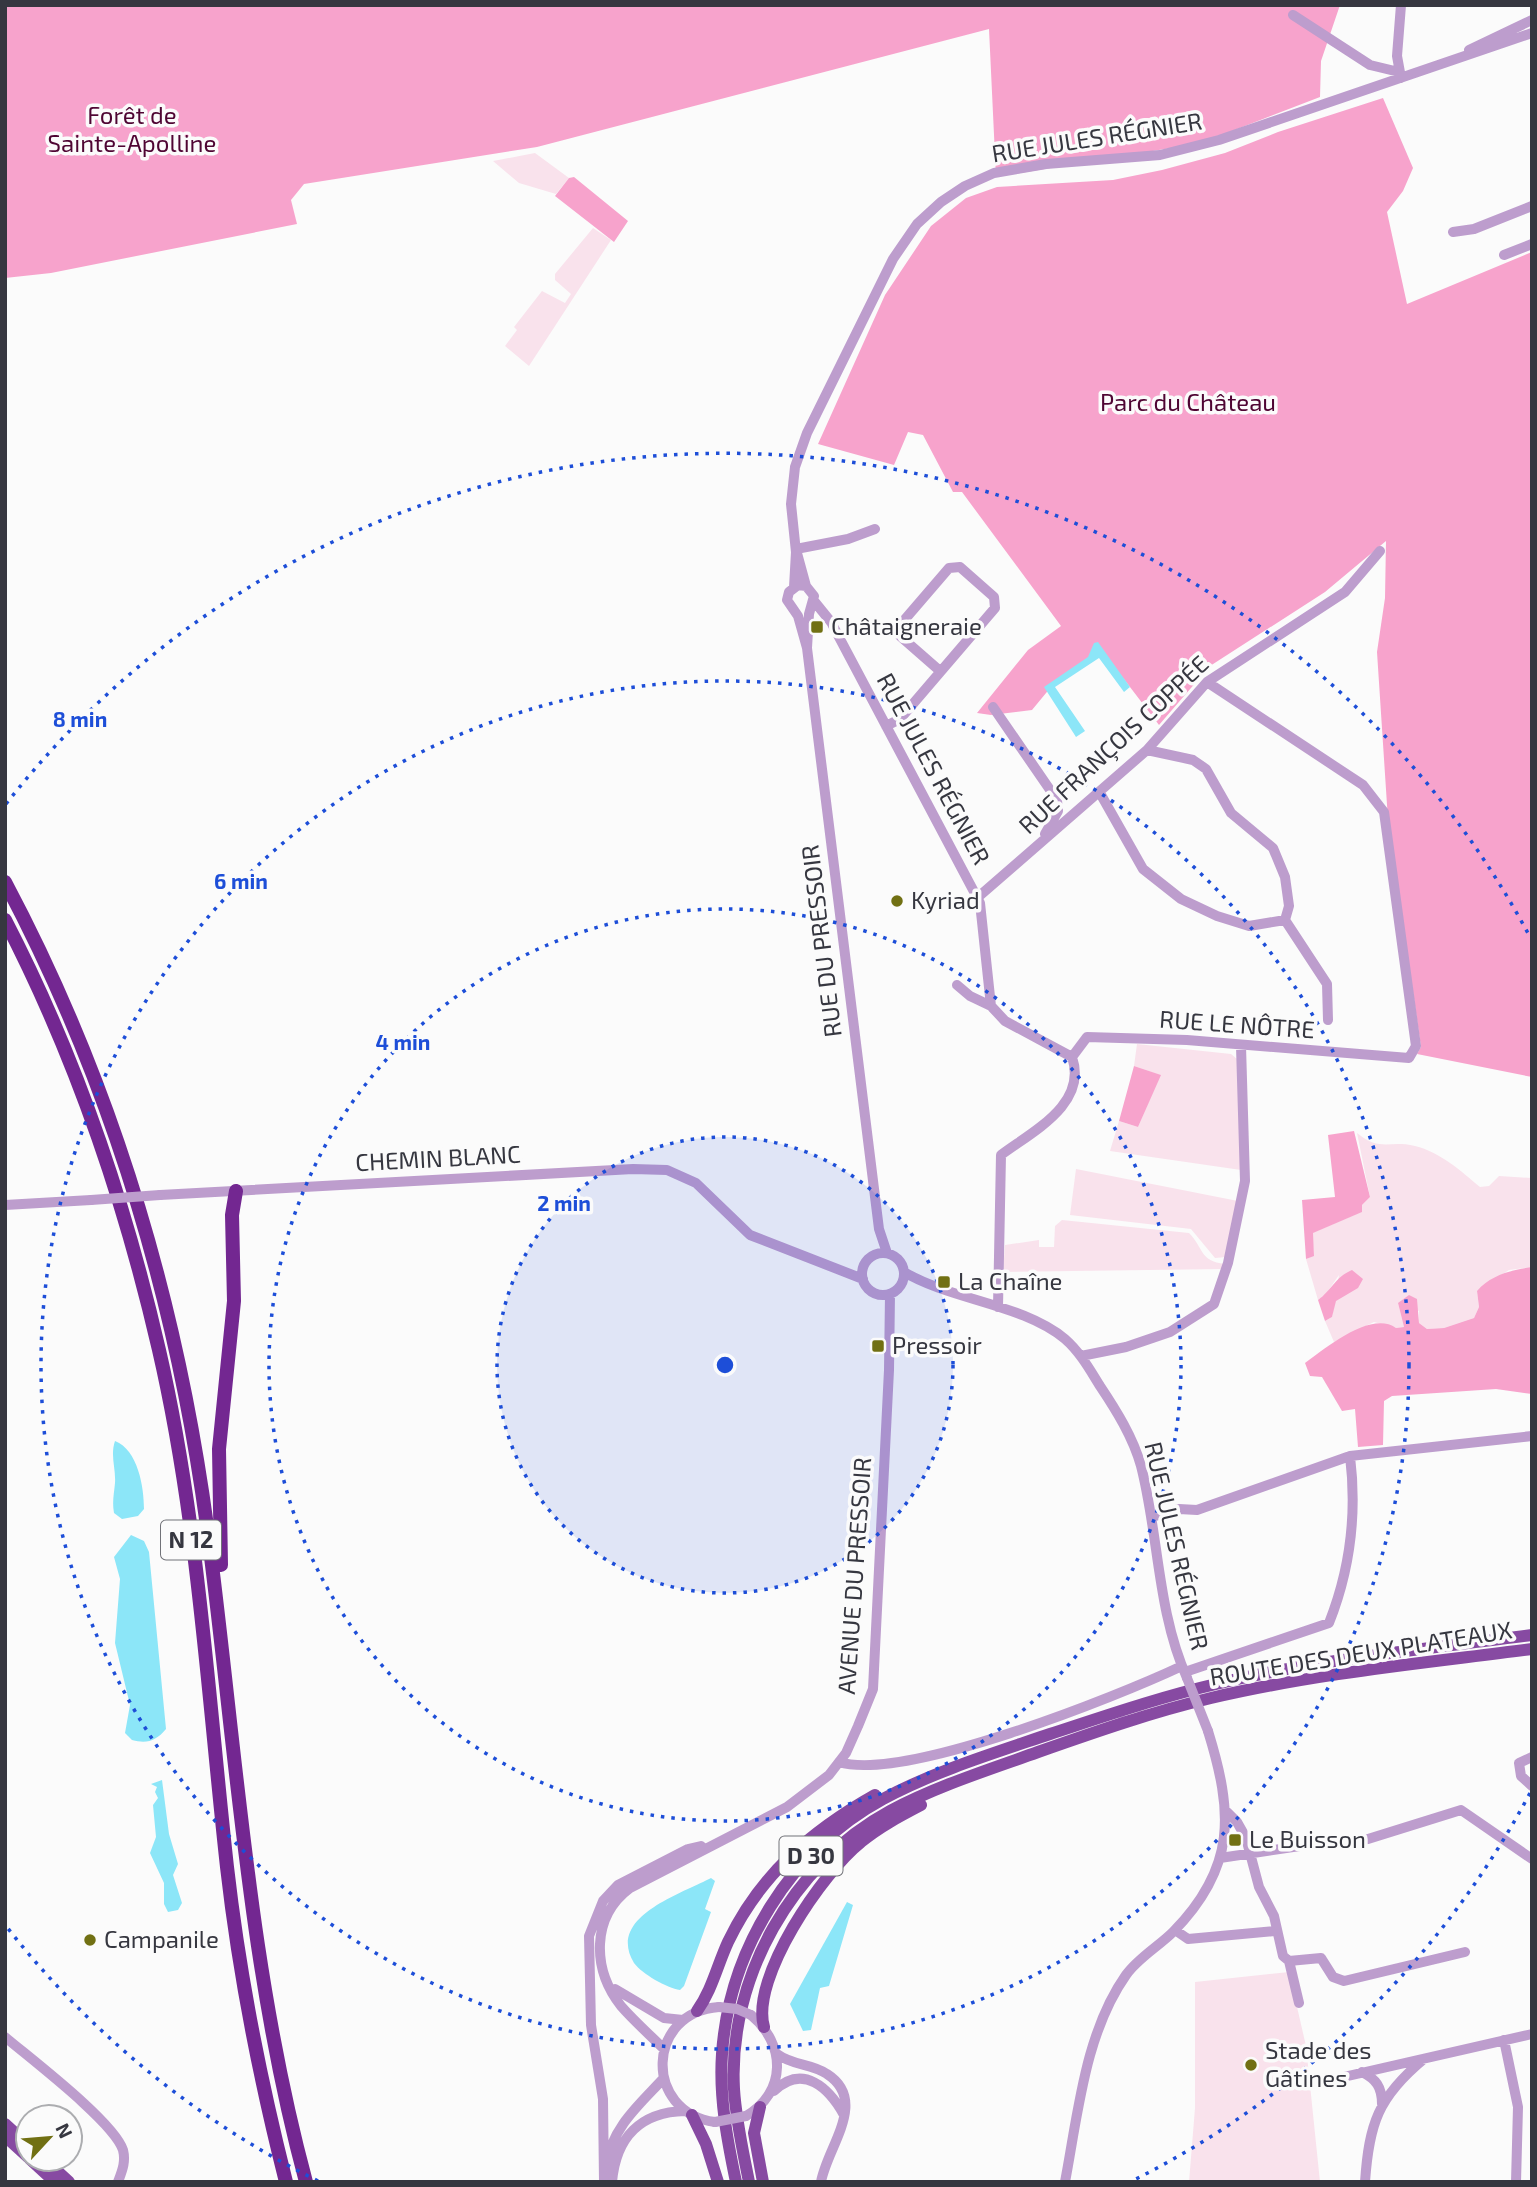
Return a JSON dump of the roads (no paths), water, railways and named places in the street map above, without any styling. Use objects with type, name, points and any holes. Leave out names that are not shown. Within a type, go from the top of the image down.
[{"type":"highway","name":"N 12","points":[[5,882],[58,989],[99,1091],[138,1204],[183,1384],[217,1608],[257,1941],[284,2091],[306,2182]]},
{"type":"highway","name":"N 12","points":[[5,920],[42,996],[83,1098],[122,1208],[160,1351],[193,1551],[238,1942],[255,2046],[286,2182]]},
{"type":"highway","points":[[217,1608],[221,1580],[219,1449],[234,1301],[232,1215],[236,1191]]},
{"type":"main road","name":"ROUTE DES DEUX PLATEAUX","points":[[736,2182],[725,2126],[722,2054],[734,1985],[760,1924],[778,1895],[825,1840],[881,1800],[951,1769],[1126,1709],[1214,1684],[1322,1663],[1532,1635]]},
{"type":"main road","name":"ROUTE DES DEUX PLATEAUX","points":[[749,2182],[734,2088],[738,2025],[757,1962],[790,1900],[838,1848],[888,1812],[929,1792],[1158,1712],[1259,1688],[1356,1671],[1532,1649]]},
{"type":"main road","points":[[764,2027],[760,2014],[765,1988],[782,1949],[826,1878],[853,1849],[892,1820],[936,1797],[1035,1761],[1053,1747]]},
{"type":"main road","points":[[697,2011],[744,1914],[761,1887],[804,1841],[874,1795],[930,1771],[951,1769]]},
{"type":"main road","points":[[760,2107],[754,2133],[763,2182]]},
{"type":"main road","points":[[688,2113],[706,2144],[718,2182]]},
{"type":"street","points":[[1293,15],[1370,65],[1400,75],[1401,5]]},
{"type":"street","name":"RUE JULES RÉGNIER","points":[[1434,66],[1532,20]]},
{"type":"street","name":"RUE JULES RÉGNIER","points":[[796,551],[793,492],[795,467],[807,433],[893,259],[918,224],[941,202],[965,186],[993,173],[1046,164],[1160,155],[1219,140],[1400,75],[1532,33]]},
{"type":"street","points":[[1453,232],[1474,229],[1532,206]]},
{"type":"street","points":[[1504,255],[1532,244]]},
{"type":"street","points":[[796,551],[848,539],[875,529]]},
{"type":"street","points":[[796,551],[806,586],[813,592],[812,605],[802,611],[794,610],[788,600],[794,587],[796,551]]},
{"type":"street","name":"RUE FRANÇOIS COPPÉE","points":[[977,898],[1147,750],[1207,682],[1345,592],[1380,551]]},
{"type":"street","points":[[886,726],[900,719],[995,608],[994,597],[960,567],[949,568],[900,625],[901,636],[940,671]]},
{"type":"street","points":[[794,587],[806,586]]},
{"type":"street","name":"RUE JULES RÉGNIER","points":[[812,605],[831,622],[977,898],[991,1006]]},
{"type":"street","name":"RUE DU PRESSOIR","points":[[807,648],[812,605]]},
{"type":"street","name":"RUE DU PRESSOIR","points":[[794,610],[807,648],[879,1229],[887,1254]]},
{"type":"street","name":"RUE LE NÔTRE","points":[[1072,1057],[1087,1037],[1187,1040],[1409,1058],[1416,1046],[1384,812],[1363,785],[1207,682]]},
{"type":"street","points":[[993,707],[1057,800],[1058,811],[1038,843]]},
{"type":"street","points":[[1147,750],[1193,760],[1206,769],[1231,813],[1261,835],[1273,848],[1285,877],[1289,906],[1285,919],[1327,984],[1328,1020]]},
{"type":"street","points":[[1100,793],[1143,869],[1181,899],[1217,916],[1249,926],[1285,919]]},
{"type":"street","points":[[957,985],[970,996],[991,1006],[1005,1021],[1072,1057],[1076,1079],[1072,1095],[1060,1110],[1001,1155],[998,1307]]},
{"type":"street","points":[[1081,1356],[1126,1347],[1170,1332],[1213,1304],[1228,1263],[1245,1181],[1241,1046]]},
{"type":"street","name":"CHEMIN BLANC","points":[[5,1205],[633,1169],[667,1170],[696,1183],[750,1236],[863,1279]]},
{"type":"street","name":"RUE DU PRESSOIR","points":[[872,1256],[879,1229]]},
{"type":"street","points":[[877,1294],[890,1294],[903,1277],[899,1260],[887,1254],[872,1256],[864,1267],[863,1279],[877,1294],[890,1317]]},
{"type":"street","points":[[843,1271],[864,1267]]},
{"type":"street","name":"RUE JULES RÉGNIER","points":[[903,1277],[998,1307],[1051,1330],[1065,1339],[1081,1356],[1127,1433],[1140,1463],[1153,1517],[1163,1598],[1185,1672],[1218,1762],[1227,1812],[1220,1858],[1207,1889],[1175,1930],[1127,1974],[1099,2025],[1065,2182]]},
{"type":"street","name":"AVENUE DU PRESSOIR","points":[[611,1986],[600,1958],[599,1940],[602,1924],[614,1902],[639,1882],[787,1807],[829,1775],[847,1749],[873,1689],[890,1294]]},
{"type":"street","points":[[1153,1517],[1179,1509],[1196,1510],[1350,1456],[1532,1436]]},
{"type":"street","points":[[839,1762],[869,1766],[930,1756],[1329,1623],[1339,1598],[1355,1510],[1350,1456]]},
{"type":"street","points":[[847,1749],[869,1766]]},
{"type":"street","points":[[1532,1757],[1519,1763],[1521,1776],[1532,1786]]},
{"type":"street","points":[[1220,1858],[1328,1842],[1368,1839],[1461,1810],[1532,1858]]},
{"type":"street","points":[[1227,1812],[1237,1822],[1251,1854],[1259,1887],[1274,1916],[1275,1931],[1283,1956],[1289,1961],[1299,2003]]},
{"type":"street","name":"AVENUE DU PRESSOIR","points":[[605,2182],[603,2099],[589,1987],[587,1950],[591,1927],[603,1901],[618,1885],[688,1849],[712,1844]]},
{"type":"street","points":[[1175,1930],[1188,1939],[1275,1931]]},
{"type":"street","points":[[1289,1961],[1321,1958],[1333,1977],[1344,1981],[1465,1952]]},
{"type":"street","points":[[611,1986],[631,2001],[664,2018],[683,2020]]},
{"type":"street","name":"D 30","points":[[611,1986],[620,2004],[664,2049]]},
{"type":"street","points":[[688,2113],[671,2097],[663,2079],[664,2049],[672,2031],[697,2011],[719,2007],[737,2009],[751,2015],[764,2027],[777,2054],[778,2075],[771,2094]]},
{"type":"street","points":[[1326,2081],[1532,2034]]},
{"type":"street","points":[[5,2037],[114,2136],[124,2156],[118,2182]]},
{"type":"street","points":[[1504,2040],[1518,2107],[1516,2182]]},
{"type":"street","points":[[777,2054],[788,2062],[818,2069],[832,2077],[846,2100],[844,2116],[821,2182]]},
{"type":"street","points":[[1365,2182],[1368,2143],[1382,2104],[1405,2075],[1427,2057]]},
{"type":"street","points":[[1362,2072],[1374,2078],[1380,2086],[1382,2104]]},
{"type":"street","points":[[605,2182],[607,2159],[615,2136],[663,2079]]},
{"type":"street","points":[[612,2182],[616,2155],[631,2130],[651,2117],[688,2113],[715,2122],[746,2116],[789,2081],[800,2080],[817,2083],[833,2096],[844,2116]]},
{"type":"water","points":[[1098,642],[1130,687],[1124,692],[1099,658],[1055,687],[1085,731],[1076,737],[1044,687],[1088,657],[1094,643]]},
{"type":"water","points":[[115,1441],[129,1452],[138,1470],[144,1509],[138,1516],[122,1519],[114,1513]]},
{"type":"water","points":[[131,1535],[144,1541],[149,1552],[166,1729],[155,1739],[142,1742],[132,1740],[125,1733],[130,1705],[115,1643],[120,1579],[114,1557]]},
{"type":"water","points":[[162,1780],[169,1834],[178,1864],[173,1875],[182,1903],[178,1910],[168,1912],[164,1904],[164,1883],[150,1853],[156,1837],[153,1805],[158,1798],[155,1792],[157,1787],[151,1784]]},
{"type":"water","points":[[711,1878],[715,1881],[705,1909],[711,1912],[684,1986],[680,1990],[675,1989],[649,1976],[634,1963],[628,1947],[630,1933],[638,1920],[651,1909]]},
{"type":"water","points":[[847,1902],[853,1905],[829,1986],[820,1988],[811,2030],[803,2031],[790,2004]]},
{"type":"place","name":"Châtaigneraie","points":[[817,627]]},
{"type":"place","name":"Kyriad","points":[[897,901]]},
{"type":"place","name":"La Chaîne","points":[[944,1282]]},
{"type":"place","name":"Pressoir","points":[[878,1346]]},
{"type":"place","name":"Le Buisson","points":[[1235,1840]]},
{"type":"place","name":"Campanile","points":[[90,1940]]},
{"type":"place","name":"Stade des Gâtines","points":[[1251,2065]]},
{"type":"park label","name":"Forêt de Sainte-Apolline","points":[[132,130]]},
{"type":"park label","name":"Parc du Château","points":[[1188,403]]}]
